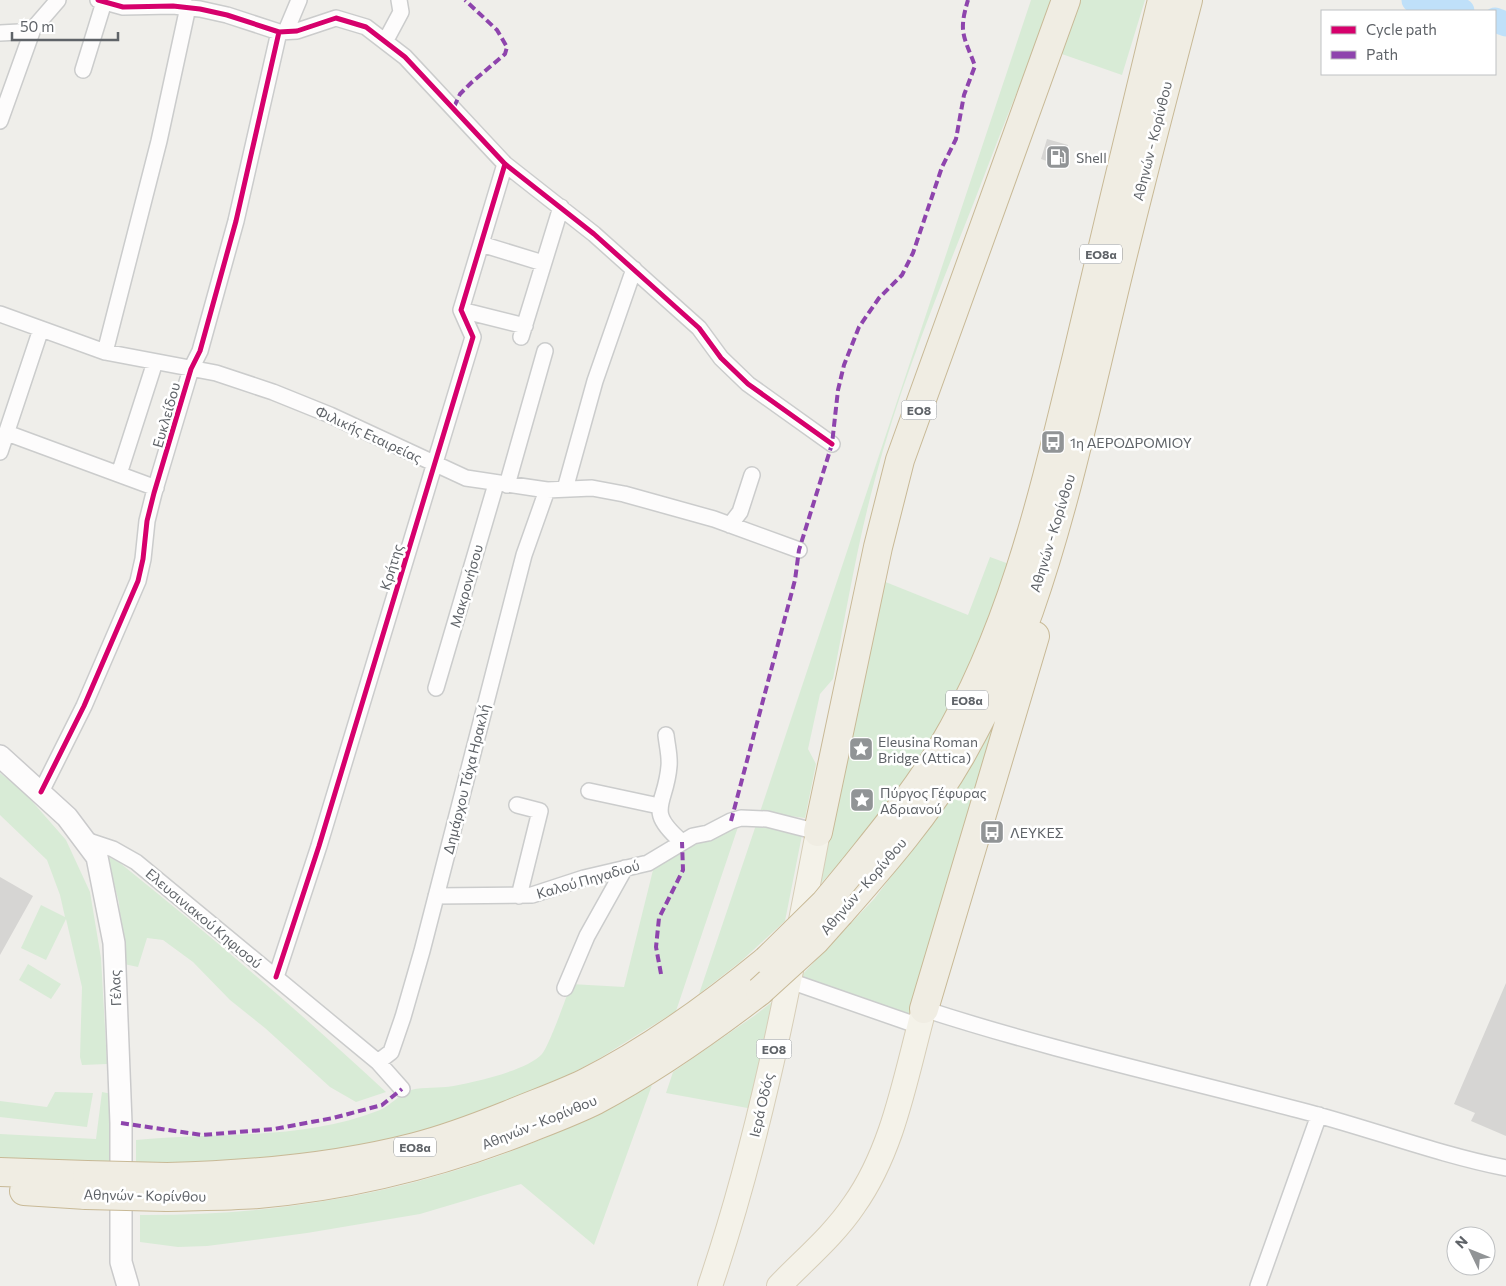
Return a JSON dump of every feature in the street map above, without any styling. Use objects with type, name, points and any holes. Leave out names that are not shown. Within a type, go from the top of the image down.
[{"type":"highway","name":"ΕΟ8","points":[[818,832],[878,547],[900,460],[1066,0]]},
{"type":"highway","name":"Αθηνών - Κορίνθου","points":[[167,1187],[356,1159],[416,1147],[471,1129],[577,1086],[645,1049],[710,1005],[767,960],[825,903],[914,792],[942,748],[989,655],[1009,606],[1040,508],[1162,0]]},
{"type":"highway","name":"Αθηνών - Κορίνθου","points":[[0,1190],[86,1185],[167,1187],[258,1194],[359,1179],[420,1166],[480,1147],[538,1124],[594,1101],[636,1078],[760,992],[815,941],[904,839],[930,804],[960,757],[1008,661],[1028,612],[1060,512],[1188,0]]},
{"type":"highway","points":[[921,1018],[1048,593],[1060,512]]},
{"type":"highway","name":"Αθηνών - Κορίνθου","points":[[0,1172],[86,1185]]},
{"type":"main road","name":"Γέλας","points":[[0,756],[67,817],[97,857],[114,943],[121,1123],[121,1262],[128,1286]]},
{"type":"main road","name":"Ιερά Οδός","points":[[710,1286],[740,1195],[790,981],[818,832]]},
{"type":"main road","points":[[779,1286],[841,1222],[864,1190],[884,1146],[921,1018]]},
{"type":"main road","name":"Γέλας","points":[[112,1286],[121,1262]]},
{"type":"street","points":[[0,121],[31,34],[58,0]]},
{"type":"street","name":"Ευκλείδου","points":[[41,792],[84,706],[138,581],[143,559],[147,521],[192,369],[200,351],[236,221],[282,32],[299,0]]},
{"type":"street","points":[[386,40],[401,12],[399,0]]},
{"type":"street","points":[[82,70],[107,1],[123,7],[179,4],[216,6],[282,32],[297,31],[336,18],[366,26],[386,40],[434,86],[505,164],[634,269],[699,328],[721,358],[748,384],[832,444]]},
{"type":"street","points":[[104,352],[159,141],[179,4]]},
{"type":"street","points":[[0,33],[19,32],[31,34]]},
{"type":"street","points":[[505,164],[461,310],[523,331],[560,207]]},
{"type":"street","points":[[481,244],[543,263]]},
{"type":"street","points":[[565,489],[595,381],[634,269]]},
{"type":"street","name":"Κρήτης","points":[[276,977],[319,846],[433,464],[473,337],[461,310]]},
{"type":"street","name":"Φιλικής Εταιρείας","points":[[0,314],[104,352],[216,373],[273,392],[338,419],[466,478],[502,485],[547,490],[592,488],[624,494],[730,525],[799,550]]},
{"type":"street","points":[[0,452],[41,329]]},
{"type":"street","name":"Μακρονήσου","points":[[436,688],[545,351]]},
{"type":"street","points":[[119,474],[155,362]]},
{"type":"street","points":[[7,433],[156,488]]},
{"type":"street","points":[[730,525],[740,512],[752,475]]},
{"type":"street","name":"Δημάρχου Τάχα Ηρακλή","points":[[378,1062],[391,1052],[403,1017],[524,555],[547,490]]},
{"type":"street","points":[[666,735],[670,764],[659,806],[665,827],[682,842]]},
{"type":"street","points":[[589,791],[659,806]]},
{"type":"street","points":[[517,805],[540,811],[519,896]]},
{"type":"street","name":"Καλού Πηγαδιού","points":[[436,896],[532,896],[584,878],[648,863],[682,842],[741,818],[767,819],[818,832]]},
{"type":"street","name":"Ελευσινιακού Κηφισού","points":[[86,840],[113,849],[136,862],[378,1062],[402,1089]]},
{"type":"street","points":[[565,988],[587,936],[625,868]]},
{"type":"street","points":[[790,981],[921,1018],[980,1027],[1319,1115],[1460,1159],[1506,1168]]},
{"type":"street","points":[[1258,1286],[1319,1115]]},
{"type":"green space","points":[[1031,0],[1059,0],[1024,74],[920,339],[885,444],[863,529],[833,679],[820,694],[808,749],[816,764],[805,818],[760,812]]},
{"type":"green space","points":[[1079,0],[1145,0],[1122,75],[1059,53]]},
{"type":"green space","points":[[990,557],[1009,564],[989,625],[955,697],[935,732],[892,797],[816,889],[883,581],[968,615]]},
{"type":"green space","points":[[1008,693],[920,1006],[909,1017],[901,1016],[801,976],[874,899],[930,826]]},
{"type":"green space","points":[[0,773],[23,791],[66,840],[90,892],[101,958],[107,1064],[82,1065],[80,1057],[82,987],[66,919],[46,960],[21,948],[41,905],[65,917],[60,895],[47,860],[0,815]]},
{"type":"green space","points":[[757,822],[802,835],[785,921],[740,962],[699,994]]},
{"type":"green space","points":[[739,824],[676,1011],[600,1058],[550,1085],[436,1130],[327,1156],[136,1166],[136,1140],[259,1134],[320,1127],[380,1110],[412,1090],[446,1087],[482,1080],[524,1066],[542,1054],[545,1049],[571,984],[624,987],[654,866],[699,841]]},
{"type":"green space","points":[[107,856],[120,863],[222,947],[386,1092],[356,1102],[330,1087],[265,1028],[230,1000],[193,962],[163,940],[147,938],[138,967],[124,964],[119,903]]},
{"type":"green space","points":[[28,964],[61,984],[51,999],[19,980]]},
{"type":"green space","points":[[776,999],[753,1109],[666,1093],[673,1072]]},
{"type":"green space","points":[[652,1085],[594,1245],[521,1184],[420,1214],[307,1233],[207,1246],[178,1247],[140,1242],[140,1215],[208,1213],[275,1208],[341,1198],[405,1184],[468,1166],[530,1144],[592,1117]]},
{"type":"green space","points":[[55,1092],[93,1093],[87,1127],[0,1117],[0,1101],[47,1107]]},
{"type":"green space","points":[[102,1092],[112,1094],[111,1161],[0,1167],[0,1134],[96,1139]]},
{"type":"building","points":[[1047,139],[1068,145],[1061,166],[1041,159]]},
{"type":"building","points":[[0,877],[33,896],[0,955]]},
{"type":"building","points":[[1506,983],[1506,1136],[1471,1121],[1475,1113],[1454,1104]]},
{"type":"waterway","points":[[1414,0],[1458,10]]},
{"type":"waterway","points":[[1496,20],[1506,24]]},
{"type":"marked path","points":[[454,107],[460,94],[505,54],[507,47],[497,30],[465,0]]},
{"type":"marked path","points":[[731,821],[795,580],[799,550],[832,444],[838,390],[844,365],[859,327],[879,298],[902,275],[913,253],[942,167],[956,139],[964,95],[975,66],[965,41],[963,27],[968,0]]},
{"type":"marked path","points":[[661,974],[656,947],[659,918],[683,870],[682,842]]},
{"type":"marked path","points":[[121,1123],[202,1135],[274,1129],[333,1118],[382,1105],[402,1089]]},
{"type":"cycle path","points":[[98,0],[123,7],[173,6],[200,9],[227,15],[279,32],[297,31],[336,18],[366,27],[405,57],[505,164],[594,234],[699,328],[721,358],[748,384],[832,444]]},
{"type":"cycle path","points":[[41,792],[84,706],[138,581],[143,559],[147,521],[154,493],[191,369],[200,351],[236,221],[279,32]]},
{"type":"cycle path","points":[[276,977],[319,846],[473,337],[461,310],[505,164]]},
{"type":"place","name":"Shell","points":[[1058,157]]},
{"type":"place","name":"1η ΑΕΡΟΔΡΟΜΙΟΥ","points":[[1053,442]]},
{"type":"place","name":"Eleusina Roman Bridge (Attica)","points":[[861,749]]},
{"type":"place","name":"Πύργος Γέφυρας Αδριανού","points":[[862,800]]},
{"type":"place","name":"ΛΕΥΚΕΣ","points":[[992,832]]}]
